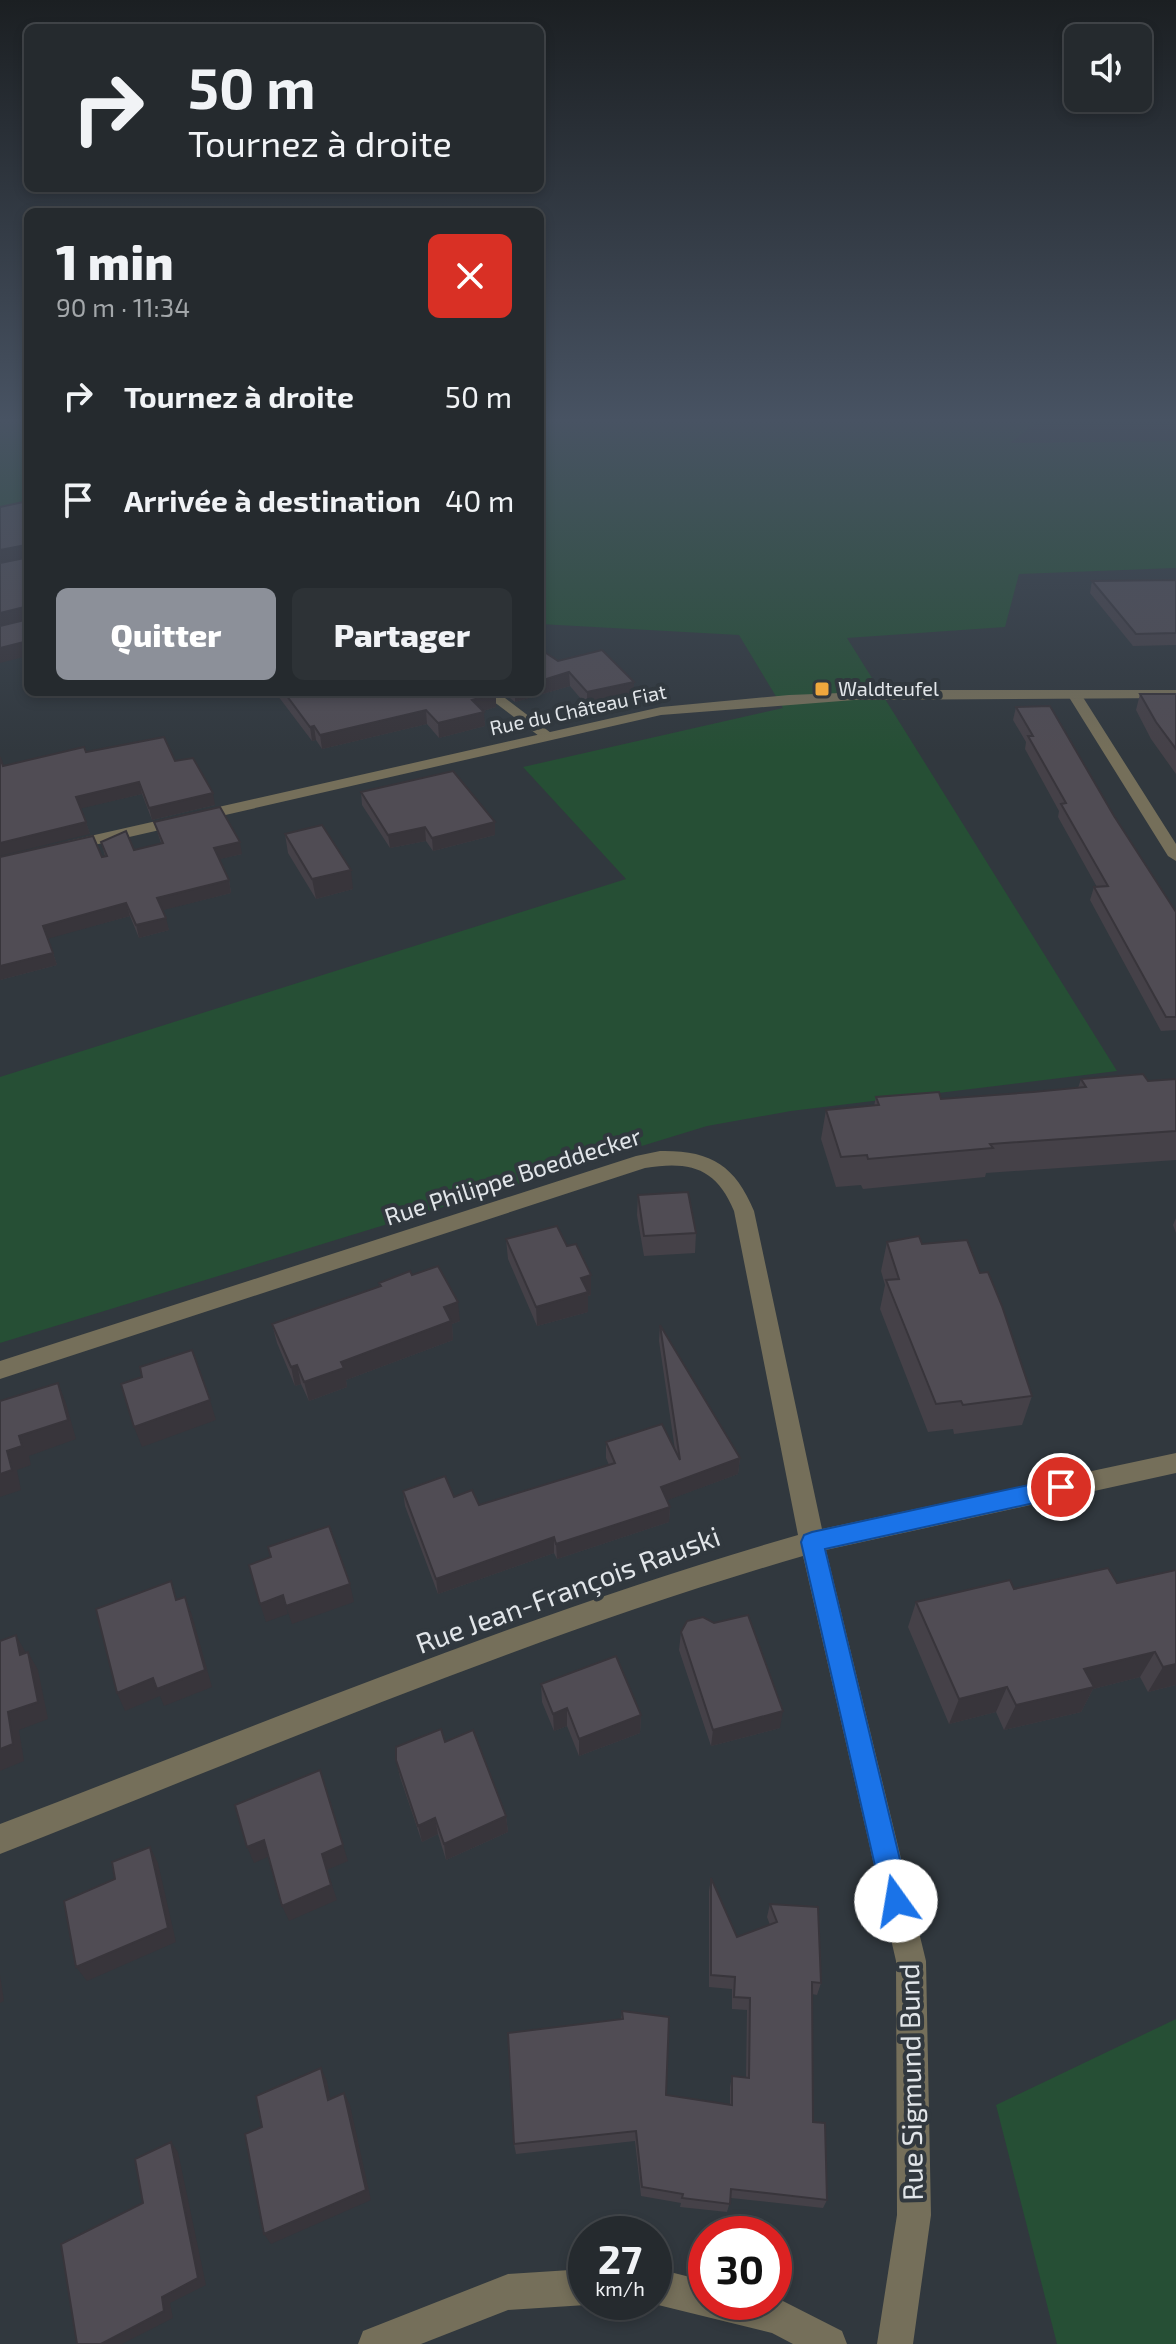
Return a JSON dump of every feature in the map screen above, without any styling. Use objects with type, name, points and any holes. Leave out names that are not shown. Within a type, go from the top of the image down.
[{"type":"street","name":"Rue du Château Fiat","points":[[46,851],[661,711],[752,700],[962,693],[1176,694]]},
{"type":"street","points":[[1074,694],[1176,856]]},
{"type":"street","points":[[493,696],[548,736]]},
{"type":"street","name":"Rue Philippe Boeddecker","points":[[0,1370],[643,1161],[683,1156],[714,1166],[730,1180],[740,1199],[812,1542]]},
{"type":"street","name":"Rue Jean-François Rauski","points":[[0,1839],[531,1635],[694,1576],[812,1542],[1176,1463]]},
{"type":"street","name":"Rue Sigmund Bund","points":[[812,1542],[911,1961],[914,2215],[895,2344]]},
{"type":"street","points":[[376,2344],[508,2292],[568,2288]]},
{"type":"street","points":[[784,2320],[829,2344]]},
{"type":"green space","points":[[544,533],[1176,533],[1176,568],[1019,574],[1005,627],[847,638],[1117,1071],[791,1111],[707,1126],[0,1343],[0,1077],[626,879],[523,767],[783,708],[739,635],[544,624]]},
{"type":"green space","points":[[1176,2019],[1176,2344],[1057,2344],[996,2105]]},
{"type":"building","points":[[0,533],[24,533],[24,545],[0,550]]},
{"type":"building","points":[[24,558],[24,607],[0,613],[0,563]]},
{"type":"building","points":[[1176,580],[1176,633],[1136,634],[1092,581]]},
{"type":"building","points":[[24,620],[24,642],[0,648],[0,626]]},
{"type":"building","points":[[602,650],[634,682],[587,692],[569,672],[544,680],[544,652],[558,661]]},
{"type":"building","points":[[1140,694],[1176,694],[1176,749],[1156,722]]},
{"type":"building","points":[[287,696],[486,696],[472,700],[484,712],[438,723],[426,710],[320,735],[314,726],[310,727]]},
{"type":"building","points":[[1050,706],[1114,816],[1176,912],[1176,1017],[1166,1017],[1094,887],[1108,886],[1061,804],[1066,803],[1028,736],[1033,736],[1016,707]]},
{"type":"building","points":[[164,737],[175,761],[193,758],[213,793],[149,808],[139,782],[76,797],[86,822],[0,843],[0,757],[3,766],[84,747],[86,752]]},
{"type":"building","points":[[453,771],[495,822],[432,838],[425,827],[388,835],[361,792]]},
{"type":"building","points":[[220,807],[240,842],[214,848],[229,880],[157,898],[166,918],[136,925],[126,903],[43,926],[53,953],[0,966],[0,857],[93,836],[102,857],[107,856],[101,842],[126,831],[134,850],[163,843],[154,822]]},
{"type":"building","points":[[322,825],[351,870],[312,879],[285,834]]},
{"type":"building","points":[[1143,1074],[1148,1081],[1176,1079],[1176,1131],[990,1144],[993,1148],[868,1159],[867,1155],[841,1157],[826,1110],[879,1105],[876,1097],[939,1092],[941,1099],[1033,1092],[1086,1087],[1081,1079]]},
{"type":"building","points":[[688,1192],[696,1233],[644,1236],[638,1195]]},
{"type":"building","points":[[557,1226],[567,1246],[576,1244],[591,1275],[581,1278],[588,1292],[536,1307],[506,1239]]},
{"type":"building","points":[[919,1236],[922,1244],[967,1240],[980,1273],[988,1272],[1032,1396],[963,1405],[961,1401],[936,1404],[886,1280],[899,1279],[887,1242]]},
{"type":"building","points":[[438,1266],[458,1302],[444,1307],[451,1321],[341,1362],[344,1368],[304,1382],[297,1365],[291,1367],[272,1324],[381,1286],[379,1283],[410,1271],[412,1275]]},
{"type":"building","points":[[660,1325],[740,1458],[661,1487],[670,1507],[556,1544],[554,1537],[436,1579],[403,1491],[445,1476],[454,1497],[472,1490],[479,1505],[615,1463],[606,1442],[662,1424],[680,1460]]},
{"type":"building","points":[[192,1350],[210,1400],[134,1427],[121,1384],[142,1377],[140,1367]]},
{"type":"building","points":[[58,1383],[68,1420],[19,1436],[22,1446],[7,1451],[12,1470],[0,1474],[0,1401]]},
{"type":"building","points":[[329,1526],[350,1584],[286,1606],[283,1595],[260,1604],[249,1565],[271,1557],[268,1547]]},
{"type":"building","points":[[1108,1568],[1117,1583],[1176,1570],[1176,1664],[1163,1667],[1155,1652],[1084,1669],[1094,1687],[1016,1705],[1007,1687],[959,1699],[916,1602],[1010,1580],[1014,1589]]},
{"type":"building","points":[[171,1581],[176,1600],[185,1597],[205,1670],[157,1689],[153,1678],[117,1693],[96,1609]]},
{"type":"building","points":[[748,1615],[783,1711],[713,1730],[681,1632],[687,1621],[703,1617],[714,1623]]},
{"type":"building","points":[[16,1635],[20,1655],[28,1652],[38,1702],[8,1712],[13,1744],[0,1749],[0,1641]]},
{"type":"building","points":[[616,1656],[641,1715],[579,1739],[567,1708],[553,1714],[541,1684]]},
{"type":"building","points":[[441,1729],[445,1742],[473,1730],[506,1816],[444,1844],[435,1818],[418,1826],[396,1760],[396,1747]]},
{"type":"building","points":[[320,1770],[343,1845],[322,1854],[331,1885],[282,1906],[264,1840],[247,1847],[235,1805]]},
{"type":"building","points":[[150,1847],[168,1928],[76,1967],[64,1901],[115,1879],[112,1862]]},
{"type":"building","points":[[711,1878],[737,1937],[777,1922],[770,1904],[818,1907],[821,1983],[812,1982],[813,2122],[825,2123],[827,2200],[731,2189],[730,2204],[682,2198],[683,2194],[642,2187],[636,2131],[514,2144],[508,2033],[623,2019],[622,2011],[669,2017],[666,2095],[732,2105],[732,2076],[749,2078],[750,1998],[734,1997],[735,1977],[711,1975]]},
{"type":"building","points":[[321,2068],[328,2100],[344,2093],[366,2190],[264,2234],[245,2134],[262,2127],[256,2096]]},
{"type":"building","points":[[171,2142],[198,2278],[162,2297],[164,2311],[101,2344],[77,2344],[61,2244],[143,2203],[135,2159]]},
{"type":"place","name":"Waldteufel","points":[[822,689]]},
{"type":"route","points":[[896,1901],[812,1542],[1061,1487]]}]
